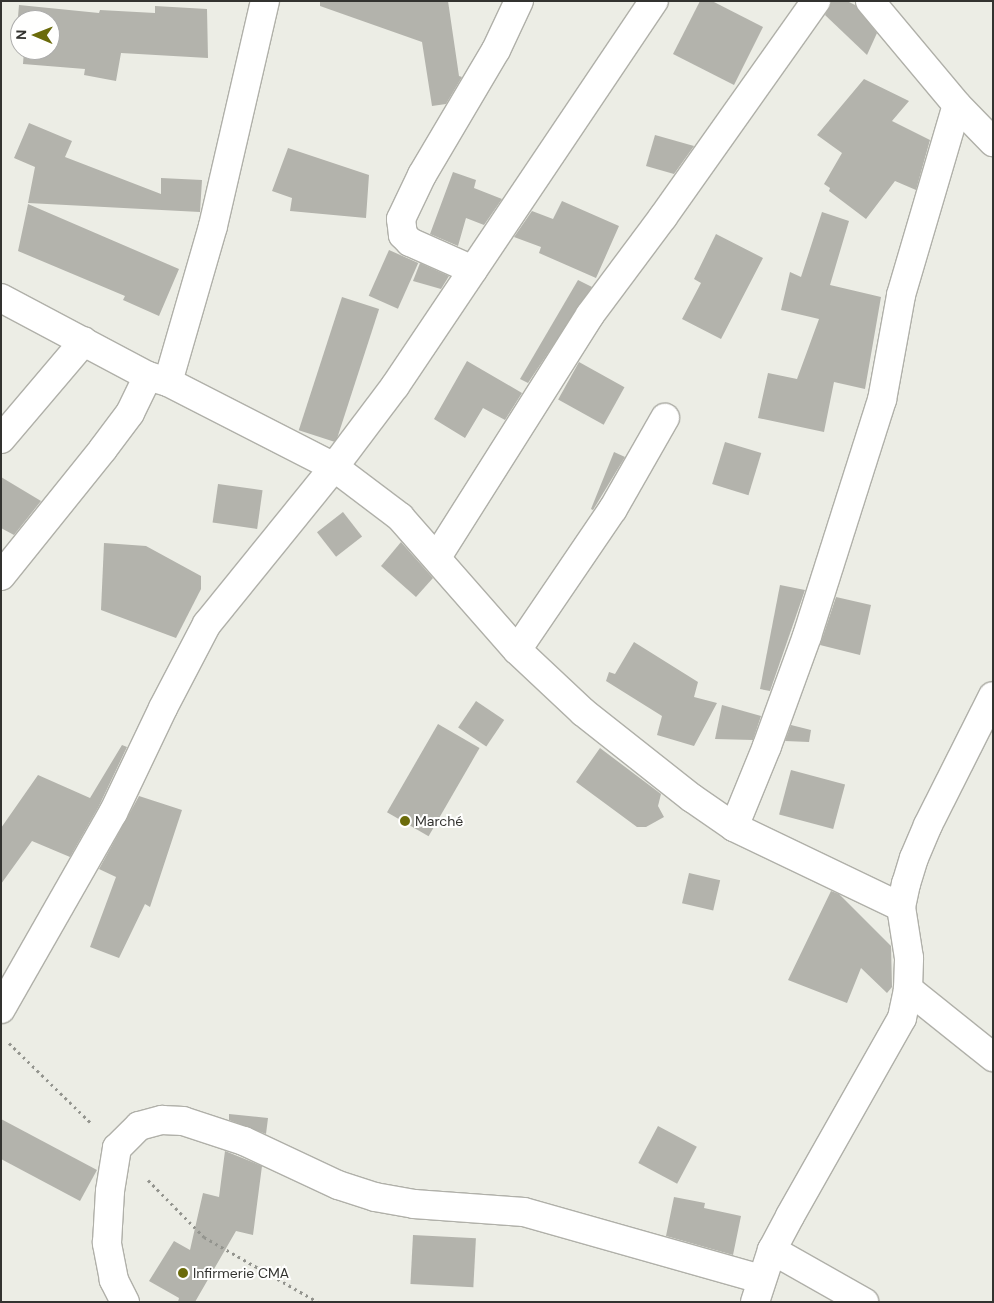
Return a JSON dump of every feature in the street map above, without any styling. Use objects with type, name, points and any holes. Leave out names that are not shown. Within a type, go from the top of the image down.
[{"type":"street","points":[[1,576],[158,379],[213,226],[265,1]]},
{"type":"street","points":[[473,270],[410,242],[402,235],[402,219],[422,175],[496,50],[519,1]]},
{"type":"street","points":[[1,1009],[113,812],[163,708],[207,624],[334,467],[394,386],[654,1]]},
{"type":"street","points":[[436,557],[590,315],[663,217],[816,1]]},
{"type":"street","points":[[870,1],[957,104],[993,142]]},
{"type":"street","points":[[734,827],[767,746],[807,636],[882,400],[901,295],[957,104]]},
{"type":"street","points":[[1,298],[334,467],[400,517],[517,650],[583,712],[692,798],[734,827],[901,907]]},
{"type":"street","points":[[1,440],[84,341]]},
{"type":"street","points":[[517,650],[613,509],[665,418]]},
{"type":"street","points":[[124,1302],[114,1280],[107,1243],[110,1191],[117,1148],[139,1126],[162,1120],[183,1121],[244,1141],[338,1185],[375,1197],[414,1204],[524,1212],[758,1290],[772,1250],[902,1018],[908,989],[909,958],[901,907],[914,858],[928,825],[993,696]]},
{"type":"street","points":[[908,989],[993,1057]]},
{"type":"street","points":[[772,1250],[864,1302]]},
{"type":"path","points":[[8,1042],[117,1148],[204,1237],[318,1302]]},
{"type":"building","points":[[320,1],[448,1],[459,76],[462,77],[446,104],[432,106],[422,42],[320,6]]},
{"type":"building","points":[[700,1],[712,1],[763,27],[734,85],[673,54]]},
{"type":"building","points":[[831,1],[847,1],[855,5],[877,33],[867,55],[825,15]]},
{"type":"building","points":[[19,5],[99,13],[100,10],[155,13],[155,6],[207,9],[208,58],[121,53],[116,81],[84,75],[85,69],[23,64],[23,60],[60,60],[60,10],[19,10]]},
{"type":"building","points":[[864,79],[909,101],[892,121],[930,140],[916,190],[895,181],[866,219],[829,191],[830,188],[824,184],[842,153],[817,135]]},
{"type":"building","points":[[29,123],[72,141],[65,157],[161,194],[161,178],[202,180],[200,212],[28,203],[35,167],[14,158]]},
{"type":"building","points":[[655,135],[694,146],[674,174],[646,166]]},
{"type":"building","points":[[288,148],[369,175],[366,218],[290,211],[292,198],[272,191]]},
{"type":"building","points":[[453,172],[476,180],[474,188],[502,199],[484,225],[466,218],[458,246],[430,234]]},
{"type":"building","points":[[562,201],[619,226],[596,278],[539,253],[541,247],[514,237],[532,211],[553,219]]},
{"type":"building","points":[[28,204],[179,269],[159,316],[123,300],[125,296],[18,251]]},
{"type":"building","points":[[822,212],[849,221],[830,285],[881,297],[865,389],[834,382],[824,432],[758,418],[768,373],[797,379],[819,319],[781,310],[790,272],[801,277]]},
{"type":"building","points":[[716,234],[763,258],[721,339],[682,319],[701,283],[694,279]]},
{"type":"building","points":[[389,250],[418,263],[398,309],[369,296]]},
{"type":"building","points":[[420,263],[449,276],[441,289],[413,281]]},
{"type":"building","points":[[578,280],[592,287],[528,383],[520,379]]},
{"type":"building","points":[[342,297],[379,309],[336,442],[299,430]]},
{"type":"building","points":[[467,361],[522,393],[505,420],[483,408],[465,438],[434,419]]},
{"type":"building","points":[[579,362],[624,387],[604,425],[558,400]]},
{"type":"building","points":[[725,442],[761,453],[748,495],[712,484]]},
{"type":"building","points":[[614,452],[625,457],[593,510],[591,509]]},
{"type":"building","points":[[1,477],[41,501],[14,535],[1,528]]},
{"type":"building","points":[[218,484],[263,490],[257,529],[213,523]]},
{"type":"building","points":[[343,512],[362,536],[336,557],[317,532]]},
{"type":"building","points":[[401,542],[433,578],[416,597],[381,566]]},
{"type":"building","points":[[104,543],[146,546],[201,576],[201,589],[176,638],[101,610]]},
{"type":"building","points":[[780,585],[805,590],[770,691],[760,689]]},
{"type":"building","points":[[836,597],[871,605],[860,655],[820,645]]},
{"type":"building","points":[[634,642],[698,682],[694,697],[717,703],[694,746],[657,735],[662,716],[606,681],[609,672],[615,674]]},
{"type":"building","points":[[476,701],[504,720],[486,747],[458,728]]},
{"type":"building","points":[[722,705],[761,716],[753,740],[715,739]]},
{"type":"building","points":[[438,724],[480,748],[429,836],[387,812]]},
{"type":"building","points":[[791,725],[811,730],[809,742],[785,741]]},
{"type":"building","points":[[122,745],[127,747],[99,806],[70,857],[32,841],[1,884],[1,828],[38,775],[90,798]]},
{"type":"building","points":[[600,748],[661,794],[658,806],[664,817],[646,827],[637,827],[576,782]]},
{"type":"building","points":[[791,770],[845,784],[833,829],[779,814]]},
{"type":"building","points":[[139,796],[182,810],[150,907],[145,904],[119,958],[90,947],[116,877],[99,869]]},
{"type":"building","points":[[689,873],[720,880],[713,910],[682,903]]},
{"type":"building","points":[[831,891],[839,894],[891,946],[892,987],[887,993],[861,968],[847,1003],[788,980]]},
{"type":"building","points":[[229,1114],[268,1118],[266,1134],[229,1120]]},
{"type":"building","points":[[1,1119],[97,1170],[80,1201],[1,1159]]},
{"type":"building","points":[[658,1126],[697,1147],[677,1184],[638,1163]]},
{"type":"building","points":[[225,1151],[262,1166],[253,1235],[236,1231],[195,1302],[178,1302],[179,1298],[149,1281],[174,1241],[190,1250],[203,1193],[219,1197]]},
{"type":"building","points":[[674,1197],[705,1203],[704,1208],[741,1216],[733,1255],[666,1236]]},
{"type":"building","points":[[413,1235],[476,1238],[473,1287],[410,1284]]},
{"type":"place","name":"Marché","points":[[405,821]]},
{"type":"place","name":"Infirmerie CMA","points":[[183,1273]]}]
